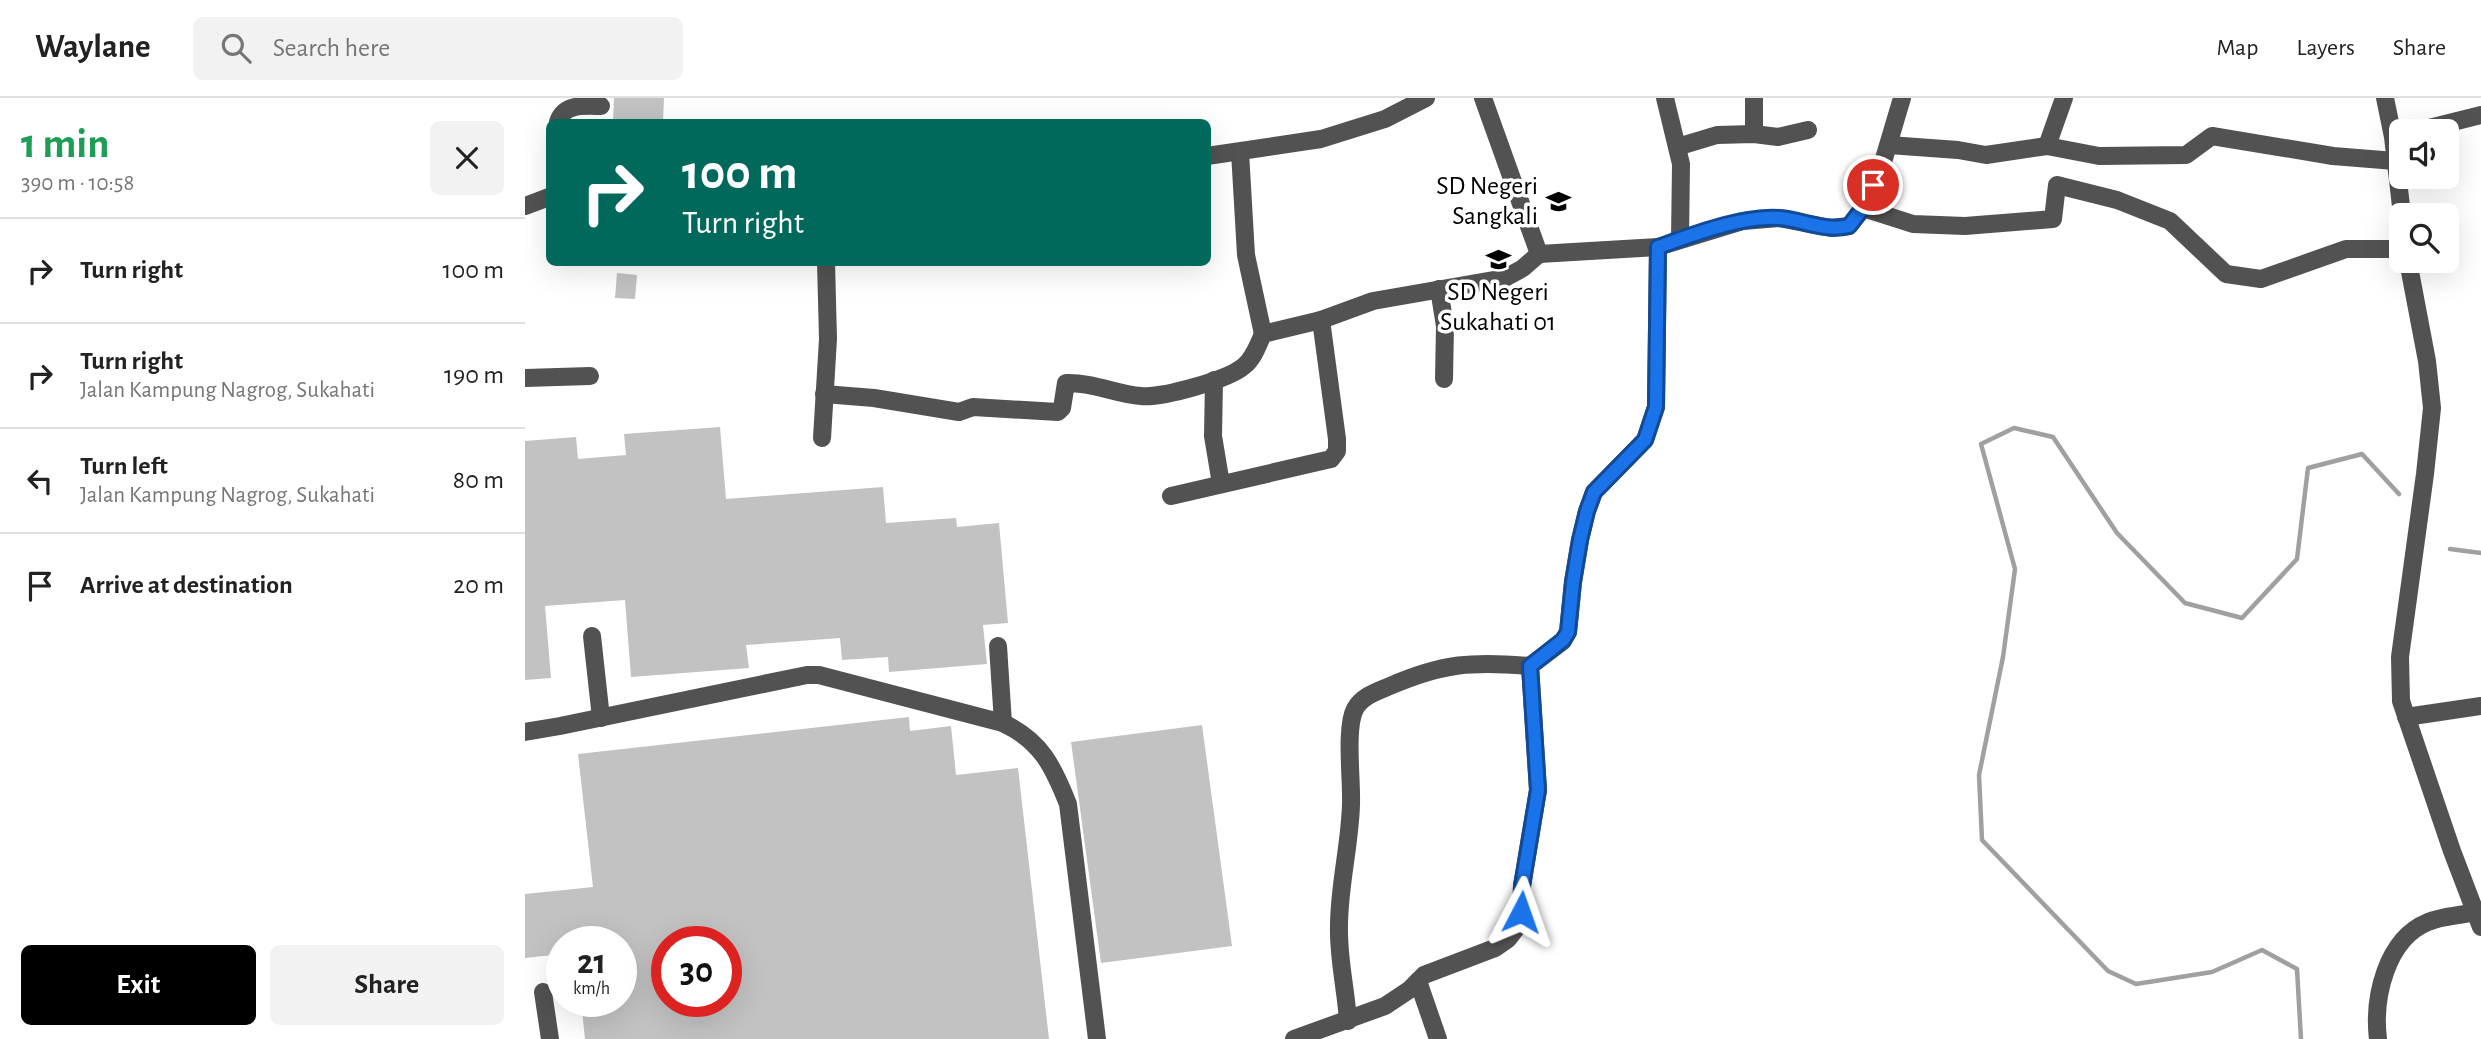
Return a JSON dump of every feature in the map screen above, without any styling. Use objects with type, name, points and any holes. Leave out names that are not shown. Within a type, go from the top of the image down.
[{"type":"street","points":[[1211,156],[1321,139],[1385,119],[1426,98]]},
{"type":"street","points":[[1483,98],[1539,254]]},
{"type":"street","points":[[1665,98],[1681,164],[1680,239]]},
{"type":"street","points":[[1754,98],[1754,134]]},
{"type":"street","points":[[1263,334],[1321,320],[1373,300],[1504,278],[1524,268],[1539,254],[1658,247],[1743,221],[1779,218],[1803,224],[1843,228],[1849,226],[1863,208],[1889,145],[1902,98]]},
{"type":"street","points":[[2047,146],[2064,98]]},
{"type":"street","points":[[2385,98],[2392,119]]},
{"type":"street","points":[[559,119],[570,108],[601,106]]},
{"type":"street","points":[[2459,120],[2481,115]]},
{"type":"street","points":[[1677,147],[1717,135],[1754,134],[1778,137],[1808,130]]},
{"type":"street","points":[[1889,145],[1958,150],[1986,155],[2047,146],[2099,156],[2186,155],[2212,136],[2333,156],[2389,161]]},
{"type":"street","points":[[824,394],[874,398],[959,412],[973,407],[1058,412],[1062,408],[1066,383],[1145,397],[1177,392],[1233,374],[1246,365],[1263,334],[1246,255],[1240,152]]},
{"type":"street","points":[[1863,208],[1913,224],[1965,226],[2053,219],[2057,185],[2117,200],[2170,221],[2226,274],[2261,279],[2346,249],[2389,249]]},
{"type":"street","points":[[525,206],[546,198]]},
{"type":"street","points":[[1349,1021],[1339,927],[1350,833],[1350,731],[1355,710],[1361,701],[1372,694],[1421,672],[1457,664],[1485,662],[1530,666],[1563,640],[1568,632],[1580,540],[1594,492],[1645,440],[1656,407],[1658,247]]},
{"type":"street","points":[[822,438],[828,339],[826,266]]},
{"type":"street","points":[[2378,1039],[2376,1027],[2382,981],[2396,947],[2412,930],[2430,921],[2479,917],[2406,717],[2399,686],[2405,610],[2432,408],[2427,361],[2410,273]]},
{"type":"street","points":[[1439,289],[1445,326],[1444,379]]},
{"type":"street","points":[[1171,496],[1331,459],[1337,451],[1321,320]]},
{"type":"street","points":[[525,378],[590,376]]},
{"type":"street","points":[[1214,380],[1213,436],[1221,484]]},
{"type":"street","points":[[593,636],[601,718]]},
{"type":"street","points":[[998,646],[1003,723]]},
{"type":"street","points":[[1294,1039],[1349,1021],[1396,1000],[1424,975],[1495,948],[1515,930],[1521,912],[1522,886],[1538,790],[1530,666]]},
{"type":"street","points":[[525,732],[807,675],[820,676],[1003,723],[1020,731],[1037,746],[1055,771],[1067,804],[1097,1039]]},
{"type":"street","points":[[2406,717],[2481,706]]},
{"type":"street","points":[[1418,981],[1438,1039]]},
{"type":"street","points":[[543,992],[550,1039]]},
{"type":"building","points":[[614,98],[664,98],[663,119],[613,119]]},
{"type":"building","points":[[617,273],[637,275],[635,299],[615,298]]},
{"type":"building","points":[[720,427],[726,499],[883,487],[886,523],[956,518],[957,527],[999,523],[1008,623],[983,625],[987,664],[889,672],[888,657],[842,660],[840,638],[746,645],[749,668],[631,677],[625,600],[545,606],[551,678],[525,680],[525,441],[576,437],[578,459],[626,455],[624,434]]},
{"type":"building","points":[[909,717],[910,731],[951,726],[956,775],[1018,768],[1049,1039],[585,1039],[583,1017],[637,1017],[637,926],[546,926],[546,956],[525,958],[525,894],[593,887],[578,754]]},
{"type":"building","points":[[1202,725],[1232,946],[1101,963],[1071,742]]},
{"type":"waterway","points":[[2301,1039],[2297,969],[2262,950],[2212,972],[2136,984],[2108,971],[1982,840],[1979,775],[2003,657],[2015,569],[1981,444],[2014,428],[2053,437],[2117,533],[2185,603],[2242,618],[2297,559],[2308,468],[2362,454],[2399,494]]},
{"type":"waterway","points":[[2450,549],[2481,553]]},
{"type":"place","name":"SD Negeri Sangkali","points":[[1558,201]]},
{"type":"place","name":"SD Negeri Sukahati 01","points":[[1498,260]]},
{"type":"route","points":[[1521,912],[1522,886],[1538,790],[1530,666],[1563,640],[1568,632],[1580,540],[1594,492],[1645,440],[1651,425],[1656,407],[1658,247],[1743,221],[1779,218],[1803,224],[1843,228],[1854,222],[1873,185]]}]
